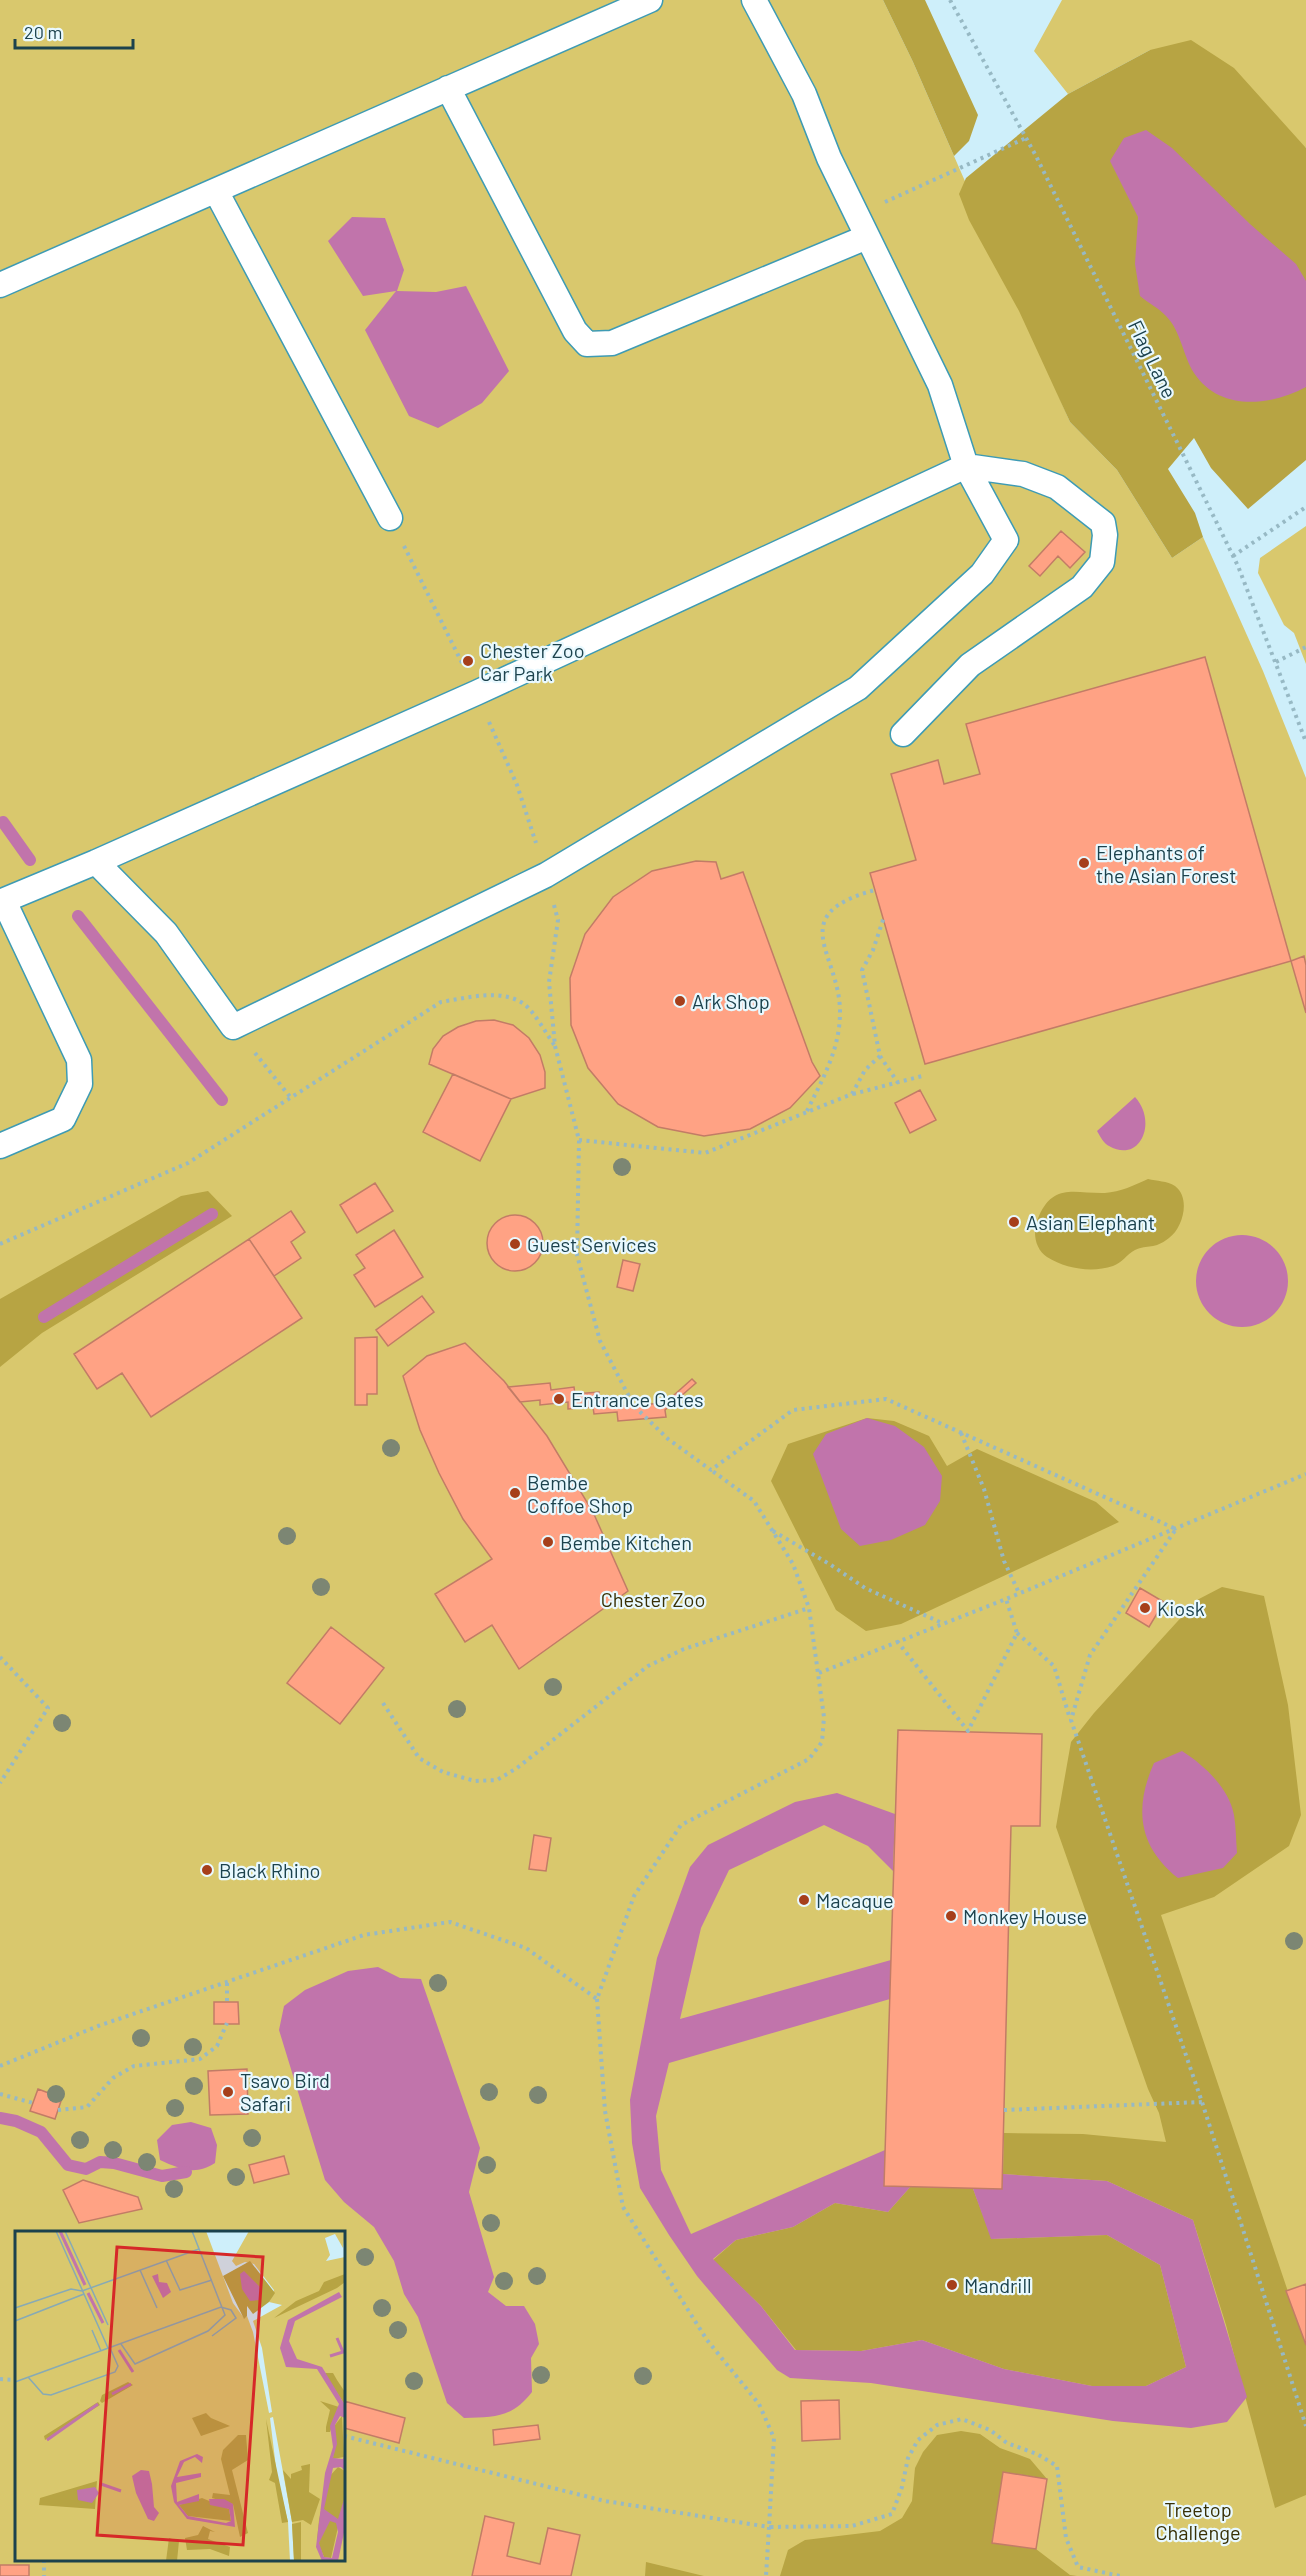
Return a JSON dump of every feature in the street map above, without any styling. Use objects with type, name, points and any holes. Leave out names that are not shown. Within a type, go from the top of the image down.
[{"type":"lane","points":[[0,285],[650,0]]},
{"type":"lane","points":[[96,862],[166,933],[233,1027],[546,875],[858,688],[982,574],[1006,540],[966,466],[940,385],[829,158],[804,94],[754,0]]},
{"type":"lane","points":[[448,88],[564,312],[575,331],[587,344],[612,343],[867,237]]},
{"type":"lane","points":[[216,191],[390,518]]},
{"type":"lane","points":[[0,1146],[63,1119],[80,1084],[79,1060],[2,901],[96,862],[476,693],[966,466],[1023,474],[1057,487],[1103,523],[1106,535],[1102,561],[1082,587],[970,665],[903,734]]},
{"type":"path","name":"Flag Lane","points":[[950,0],[1026,138],[1233,556],[1306,742]]},
{"type":"path","points":[[857,215],[1026,138]]},
{"type":"path","points":[[1233,556],[1306,507]]},
{"type":"path","points":[[1276,662],[1306,647]]},
{"type":"path","points":[[546,875],[558,920],[549,982],[555,1046],[579,1140],[577,1255],[600,1341],[634,1406],[668,1439],[754,1501],[793,1564],[809,1608],[819,1673],[824,1717],[822,1742],[809,1759],[681,1825],[634,1896],[597,1999],[605,2111],[623,2207],[707,2340],[759,2404],[774,2438],[766,2576]]},
{"type":"path","points":[[807,1112],[838,1042],[840,1009],[822,943],[824,922],[840,903],[875,890]]},
{"type":"path","points":[[884,917],[873,950],[862,969],[880,1056],[897,1083]]},
{"type":"path","points":[[0,1244],[188,1163],[441,1002],[478,996],[507,997],[525,1004],[555,1046]]},
{"type":"path","points":[[233,1027],[291,1098]]},
{"type":"path","points":[[852,1094],[866,1070],[880,1056]]},
{"type":"path","points":[[579,1140],[705,1153],[852,1094],[922,1077]]},
{"type":"path","points":[[711,1470],[792,1410],[886,1399],[1176,1529]]},
{"type":"path","points":[[961,1432],[984,1489],[1004,1561],[1019,1593]]},
{"type":"path","points":[[819,1673],[1006,1599],[1306,1474]]},
{"type":"path","points":[[1071,1720],[1090,1655],[1176,1529]]},
{"type":"path","points":[[772,1530],[865,1588],[943,1623]]},
{"type":"path","points":[[1006,1599],[1017,1633],[1054,1666],[1202,2102],[1306,2426]]},
{"type":"path","points":[[383,1703],[419,1758],[443,1772],[464,1778],[475,1781],[497,1780],[516,1768],[648,1666],[684,1649],[809,1608]]},
{"type":"path","points":[[897,1641],[968,1731],[1017,1633]]},
{"type":"path","points":[[0,1657],[48,1708],[0,1783]]},
{"type":"path","points":[[0,2066],[98,2026],[364,1935],[450,1922],[526,1948],[597,1999]]},
{"type":"path","points":[[227,1983],[227,2002]]},
{"type":"path","points":[[58,2110],[87,2107],[113,2078],[134,2066],[200,2059],[217,2046],[227,2023]]},
{"type":"path","points":[[0,2094],[33,2103]]},
{"type":"path","points":[[1004,2110],[1202,2102]]},
{"type":"path","points":[[0,2379],[15,2380]]},
{"type":"path","points":[[345,2436],[605,2500],[769,2527],[852,2526],[892,2514],[902,2487],[908,2458],[918,2440],[937,2425],[962,2419],[990,2430],[1007,2444],[1037,2454],[1057,2466],[1066,2538],[1078,2567],[1120,2576]]},
{"type":"green space","name":"Chester Zoo","points":[[0,0],[883,0],[913,62],[1070,422],[1117,470],[1172,558],[1203,537],[1263,671],[1306,778],[1306,2576],[0,2576]]},
{"type":"green space","points":[[1062,0],[1306,0],[1306,148],[1150,50],[1068,94],[1034,51]]},
{"type":"green space","points":[[1306,526],[1306,664],[1294,633],[1284,625],[1258,573],[1260,558]]},
{"type":"shaded area","points":[[883,0],[925,0],[978,115],[969,141],[954,156],[913,62]]},
{"type":"shaded area","points":[[1191,40],[1234,68],[1306,148],[1306,460],[1248,509],[1211,468],[1194,438],[1168,469],[1195,513],[1203,537],[1172,558],[1117,470],[1070,422],[1019,311],[969,220],[959,194],[966,178],[1068,94],[1150,50]]},
{"type":"shaded area","points":[[1146,130],[1172,148],[1250,224],[1296,264],[1306,281],[1306,387],[1262,401],[1231,400],[1217,394],[1205,386],[1194,373],[1171,322],[1160,310],[1140,296],[1135,264],[1138,217],[1110,161],[1124,138]]},
{"type":"shaded area","points":[[352,217],[385,218],[404,270],[397,291],[436,292],[466,286],[509,371],[482,403],[438,428],[409,416],[365,330],[396,291],[363,296],[328,241]]},
{"type":"shaded area","points":[[1135,1097],[1142,1107],[1145,1118],[1142,1138],[1137,1145],[1129,1149],[1120,1150],[1107,1145],[1097,1131]]},
{"type":"shaded area","points":[[1148,1179],[1175,1186],[1183,1198],[1183,1213],[1178,1227],[1164,1242],[1135,1250],[1113,1266],[1096,1269],[1079,1269],[1062,1264],[1047,1257],[1039,1249],[1035,1233],[1037,1221],[1045,1205],[1052,1198],[1067,1192],[1111,1192]]},
{"type":"shaded area","points":[[208,1191],[232,1216],[42,1333],[0,1367],[0,1299],[181,1196]]},
{"type":"shaded area","points":[[1242,1235],[1260,1238],[1275,1248],[1285,1263],[1288,1281],[1285,1299],[1275,1314],[1260,1324],[1242,1327],[1224,1324],[1209,1314],[1199,1299],[1196,1281],[1199,1263],[1209,1248],[1224,1238]]},
{"type":"shaded area","points":[[867,1418],[894,1421],[929,1436],[947,1466],[977,1449],[1096,1502],[1119,1522],[901,1624],[866,1631],[836,1610],[771,1481],[788,1444]]},
{"type":"shaded area","points":[[867,1418],[895,1426],[924,1447],[942,1476],[940,1501],[925,1525],[891,1540],[860,1546],[841,1529],[813,1454],[826,1434]]},
{"type":"shaded area","points":[[1222,1587],[1264,1596],[1288,1705],[1301,1815],[1289,1846],[1214,1897],[1161,1915],[1306,2345],[1306,2495],[1275,2508],[1226,2325],[1193,2220],[1107,2181],[1003,2174],[1004,2133],[1083,2134],[1166,2142],[1159,2113],[1148,2089],[1056,1827],[1071,1742],[1094,1713],[1197,1600]]},
{"type":"shaded area","points":[[1182,1751],[1207,1770],[1227,1796],[1234,1815],[1237,1853],[1223,1868],[1178,1878],[1155,1853],[1148,1839],[1142,1811],[1144,1795],[1154,1763]]},
{"type":"shaded area","points":[[837,1793],[895,1814],[893,1871],[868,1846],[824,1825],[729,1870],[701,1928],[680,2019],[891,1960],[890,1999],[669,2063],[656,2116],[661,2170],[691,2234],[885,2150],[912,2185],[888,2212],[835,2203],[793,2227],[736,2240],[713,2259],[761,2306],[795,2350],[861,2351],[922,2340],[1004,2369],[1092,2386],[1146,2386],[1186,2367],[1160,2265],[1107,2235],[991,2239],[972,2186],[1001,2189],[1003,2174],[1107,2181],[1193,2220],[1247,2397],[1227,2422],[1191,2428],[1113,2421],[871,2383],[790,2378],[777,2370],[746,2334],[697,2276],[669,2235],[640,2188],[632,2143],[630,2100],[657,1958],[690,1867],[708,1845],[795,1802]]},
{"type":"shaded area","points":[[378,1967],[400,1978],[421,1979],[480,2148],[469,2192],[494,2277],[488,2292],[506,2306],[524,2306],[535,2324],[539,2344],[531,2358],[532,2392],[517,2407],[502,2414],[464,2418],[447,2403],[418,2317],[404,2294],[394,2261],[374,2227],[344,2202],[325,2180],[279,2030],[284,2006],[305,1990],[348,1971]]},
{"type":"shaded area","points":[[191,2122],[211,2128],[217,2145],[215,2163],[201,2169],[188,2170],[160,2160],[157,2140],[172,2125]]},
{"type":"shaded area","name":"Mandrill","points":[[912,2185],[972,2186],[992,2239],[1107,2235],[1160,2265],[1186,2367],[1146,2386],[1092,2386],[1004,2369],[922,2340],[861,2351],[796,2350],[761,2306],[713,2260],[736,2240],[793,2227],[835,2203],[888,2212]]},
{"type":"shaded area","points":[[961,2431],[980,2434],[1000,2448],[1030,2459],[1047,2479],[1003,2472],[992,2542],[1036,2549],[1070,2575],[1077,2576],[780,2576],[788,2550],[805,2540],[880,2531],[902,2518],[912,2501],[915,2468],[923,2452],[937,2435]]},
{"type":"shaded area","points":[[646,2562],[704,2576],[645,2576]]},
{"type":"building","points":[[1061,531],[1085,552],[1070,568],[1058,556],[1040,576],[1029,566]]},
{"type":"building","name":"Elephants of the Asian Forest","points":[[1205,657],[1291,961],[925,1064],[870,873],[916,860],[891,774],[938,760],[944,784],[980,774],[966,724]]},
{"type":"building","name":"Ark Shop","points":[[696,861],[716,862],[721,879],[743,872],[812,1062],[820,1076],[790,1108],[750,1129],[704,1136],[658,1127],[618,1104],[588,1068],[571,1025],[570,978],[585,934],[613,897],[652,871]]},
{"type":"building","points":[[1304,956],[1306,965],[1306,1013],[1291,961]]},
{"type":"building","points":[[494,1020],[513,1025],[529,1038],[540,1055],[545,1072],[545,1088],[511,1099],[429,1064],[433,1049],[443,1036],[458,1027],[476,1021]]},
{"type":"building","points":[[453,1074],[511,1099],[480,1161],[423,1132]]},
{"type":"building","points":[[920,1090],[936,1120],[910,1133],[895,1103]]},
{"type":"building","points":[[375,1183],[393,1211],[357,1233],[340,1205]]},
{"type":"building","points":[[291,1211],[305,1232],[291,1242],[301,1258],[274,1276],[249,1239]]},
{"type":"building","name":"Guest Services","points":[[515,1215],[526,1217],[535,1223],[541,1232],[543,1243],[541,1254],[535,1263],[526,1269],[515,1271],[504,1269],[495,1263],[489,1254],[487,1243],[489,1232],[495,1223],[504,1217]]},
{"type":"building","points":[[394,1230],[423,1277],[375,1307],[354,1275],[365,1268],[356,1255]]},
{"type":"building","points":[[249,1239],[302,1318],[151,1417],[122,1373],[97,1389],[74,1354]]},
{"type":"building","points":[[623,1260],[640,1264],[633,1291],[617,1287]]},
{"type":"building","points":[[422,1296],[434,1312],[388,1346],[376,1330]]},
{"type":"building","points":[[377,1337],[377,1394],[367,1394],[367,1405],[355,1405],[355,1338]]},
{"type":"building","name":"Bembe Coffoe Shop","points":[[465,1343],[504,1381],[547,1436],[593,1512],[628,1591],[519,1669],[492,1625],[465,1642],[435,1594],[492,1559],[463,1519],[439,1473],[420,1430],[403,1376],[427,1356]]},
{"type":"building","name":"Entrance Gates","points":[[692,1379],[696,1383],[665,1410],[666,1417],[618,1421],[617,1412],[594,1414],[593,1407],[568,1409],[568,1402],[540,1405],[540,1400],[520,1402],[508,1387],[550,1383],[551,1390],[574,1387],[575,1394],[599,1392],[600,1401],[622,1399],[623,1406],[665,1403]]},
{"type":"building","name":"Kiosk","points":[[1140,1588],[1164,1602],[1149,1627],[1126,1613]]},
{"type":"building","points":[[331,1627],[384,1668],[340,1724],[287,1683]]},
{"type":"building","name":"Monkey House","points":[[898,1730],[1042,1734],[1040,1826],[1011,1826],[1002,2189],[884,2186]]},
{"type":"building","points":[[534,1835],[551,1838],[546,1871],[529,1869]]},
{"type":"building","points":[[214,2002],[238,2002],[239,2024],[214,2024]]},
{"type":"building","name":"Tsavo Bird Safari","points":[[247,2069],[248,2114],[210,2115],[208,2071]]},
{"type":"building","points":[[38,2089],[62,2098],[55,2119],[30,2111]]},
{"type":"building","points":[[284,2156],[289,2174],[254,2183],[249,2165]]},
{"type":"building","points":[[83,2180],[138,2197],[142,2209],[79,2223],[63,2190]]},
{"type":"building","points":[[1306,2284],[1306,2345],[1286,2291]]},
{"type":"building","points":[[839,2400],[840,2439],[802,2441],[801,2401]]},
{"type":"building","points":[[345,2401],[405,2418],[399,2443],[345,2428]]},
{"type":"building","points":[[538,2425],[540,2439],[494,2445],[493,2430]]},
{"type":"building","points":[[1003,2472],[1047,2479],[1036,2549],[992,2543]]},
{"type":"building","points":[[485,2516],[514,2523],[507,2556],[540,2564],[548,2528],[580,2535],[571,2576],[472,2576]]},
{"type":"building","points":[[0,2565],[29,2565],[29,2576],[0,2576]]},
{"type":"waterway","points":[[3,822],[30,860]]},
{"type":"waterway","points":[[78,916],[222,1100]]},
{"type":"waterway","points":[[44,1317],[212,1214]]},
{"type":"waterway","points":[[0,2118],[16,2121],[41,2132],[68,2165],[86,2169],[100,2162],[114,2163],[162,2176],[186,2172]]},
{"type":"place","name":"Chester Zoo Car Park","points":[[468,661]]},
{"type":"place","name":"Elephants of the Asian Forest","points":[[1084,863]]},
{"type":"place","name":"Ark Shop","points":[[680,1001]]},
{"type":"place","name":"Asian Elephant","points":[[1014,1222]]},
{"type":"place","name":"Guest Services","points":[[515,1244]]},
{"type":"place","name":"Entrance Gates","points":[[559,1399]]},
{"type":"place","name":"Bembe Coffoe Shop","points":[[515,1493]]},
{"type":"place","name":"Bembe Kitchen","points":[[548,1542]]},
{"type":"place","name":"Kiosk","points":[[1145,1608]]},
{"type":"place","name":"Black Rhino","points":[[207,1870]]},
{"type":"place","name":"Macaque","points":[[804,1900]]},
{"type":"place","name":"Monkey House","points":[[951,1916]]},
{"type":"place","name":"Tsavo Bird Safari","points":[[228,2092]]},
{"type":"place","name":"Mandrill","points":[[952,2285]]},
{"type":"park label","name":"Treetop Challenge","points":[[1198,2520]]}]
